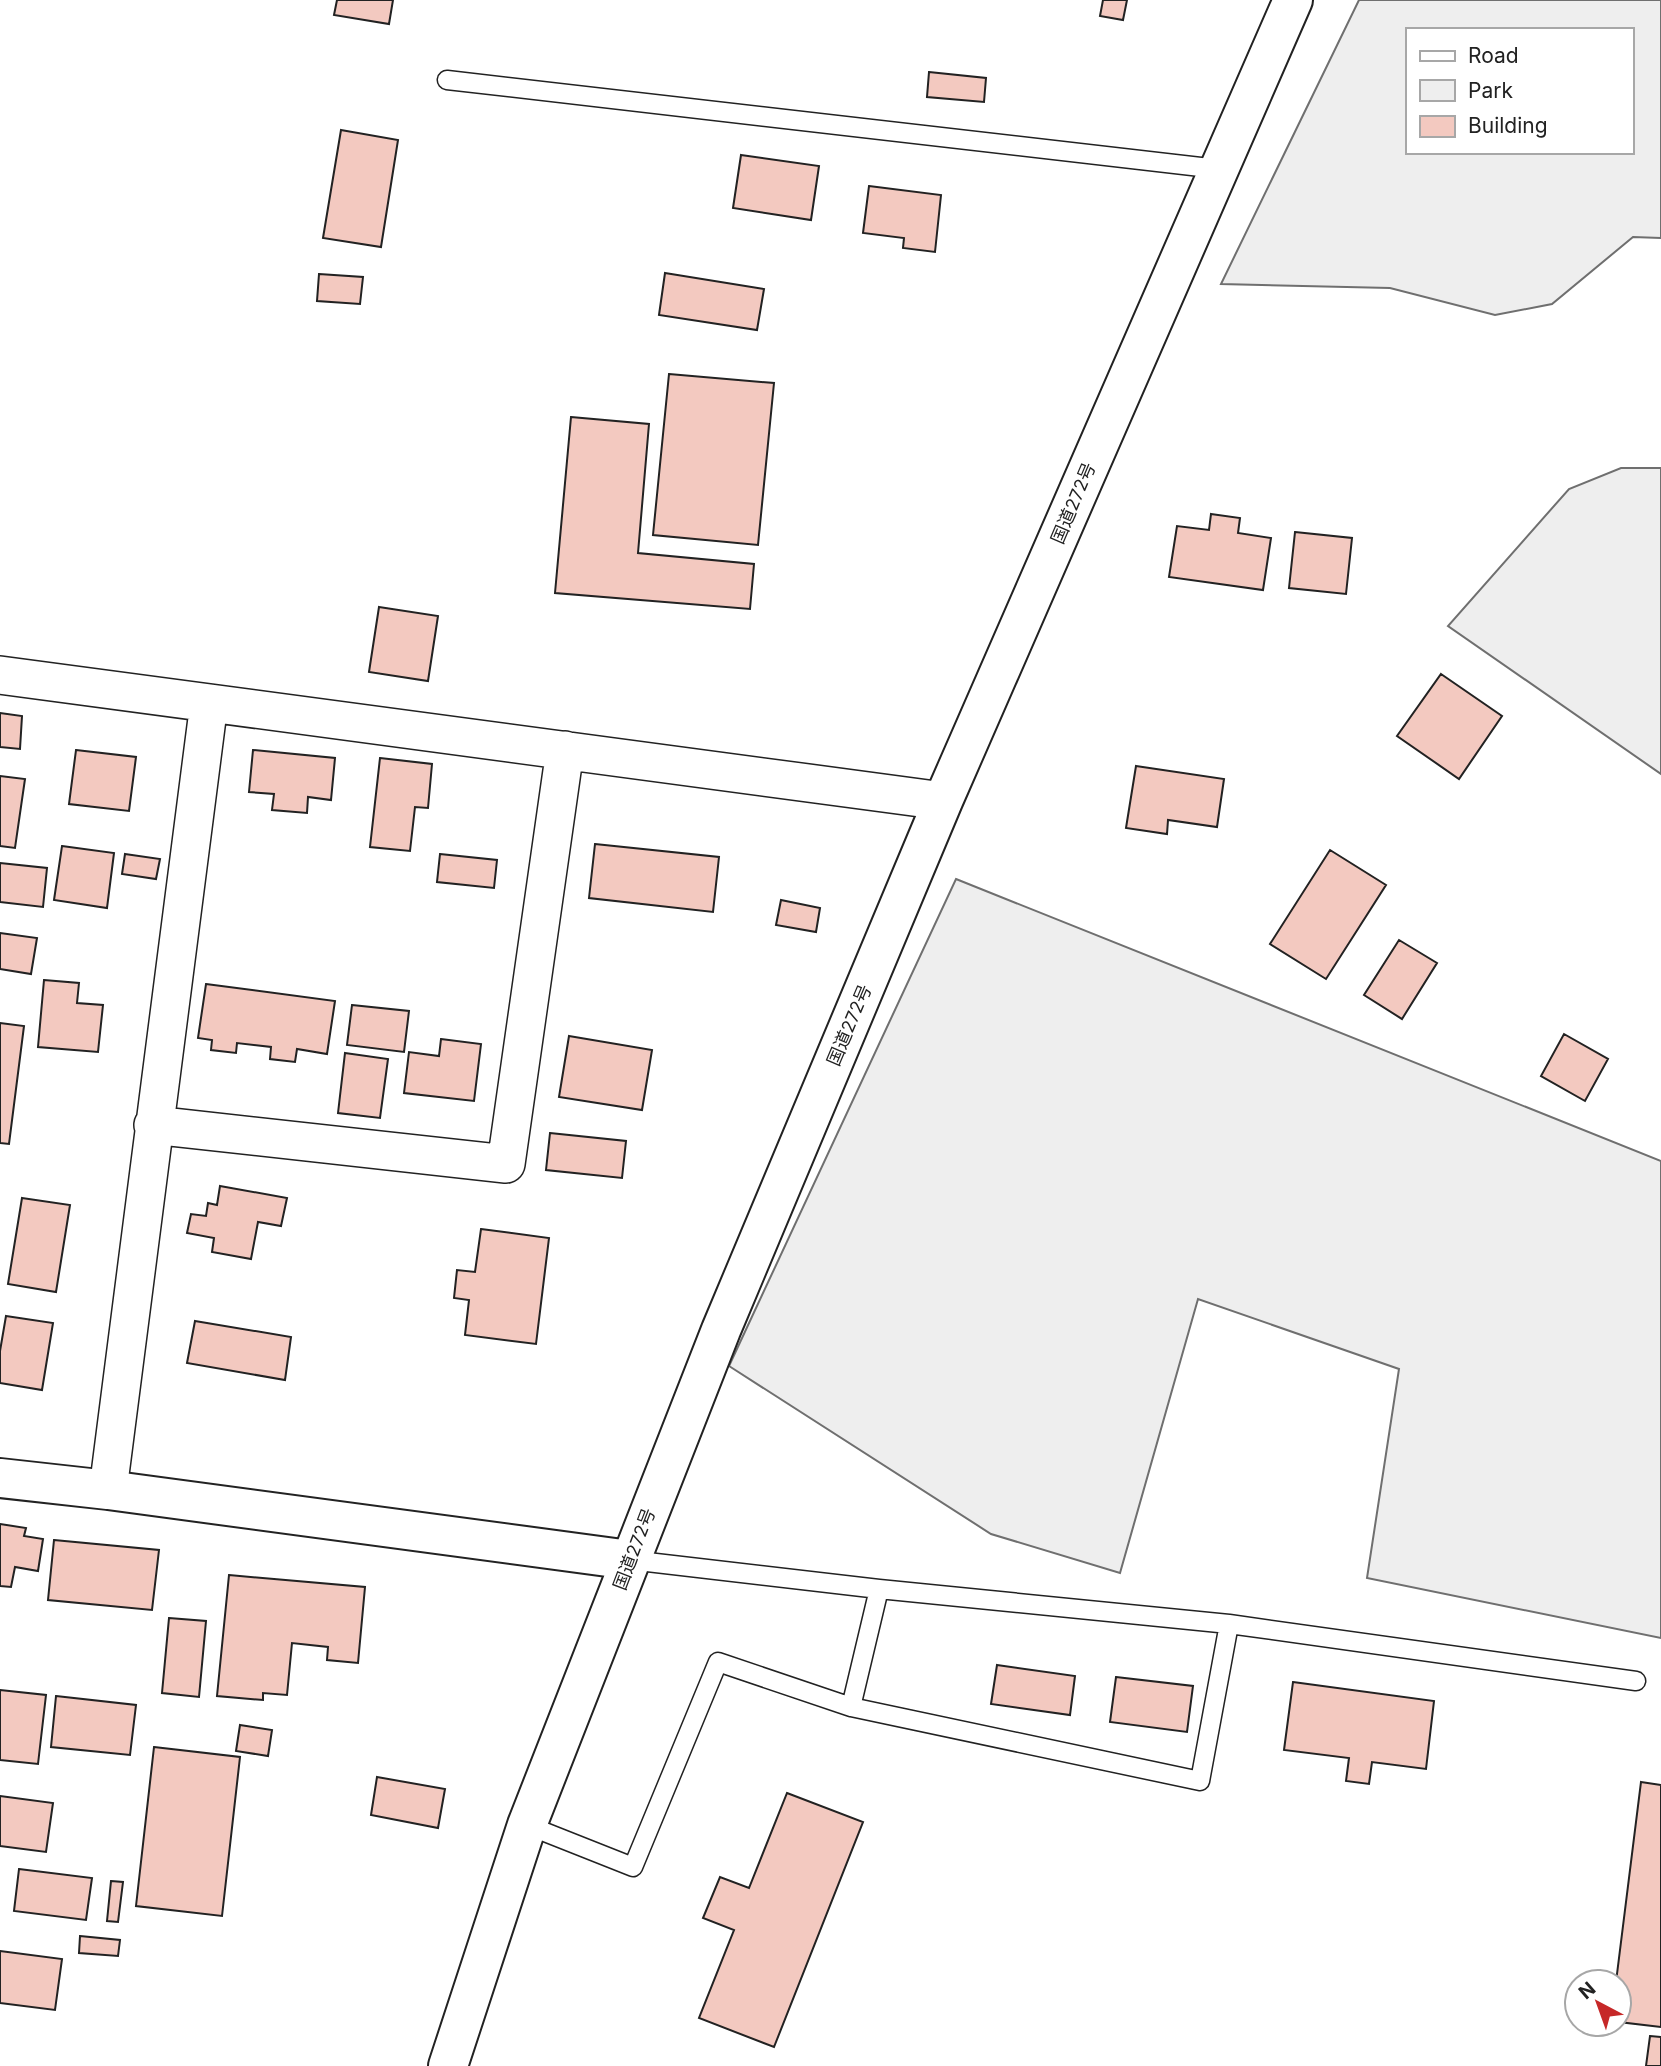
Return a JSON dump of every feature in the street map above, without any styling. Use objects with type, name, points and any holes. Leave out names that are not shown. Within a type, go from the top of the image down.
[{"type":"main road","name":"国道272号","points":[[448,2066],[527,1825],[721,1330],[943,801],[1293,0]]},
{"type":"main road","points":[[0,1478],[630,1560]]},
{"type":"street","points":[[0,675],[943,801]]},
{"type":"street","points":[[108,1490],[209,703]]},
{"type":"street","points":[[153,1125],[506,1164],[565,750]]},
{"type":"lane","points":[[447,80],[1218,169]]},
{"type":"lane","points":[[630,1560],[1229,1625],[1636,1681]]},
{"type":"lane","points":[[851,1707],[879,1589]]},
{"type":"lane","points":[[527,1825],[633,1867],[718,1662],[851,1707],[1199,1780],[1229,1625]]},
{"type":"green space","points":[[1359,0],[1661,0],[1661,238],[1633,237],[1552,304],[1495,315],[1390,288],[1221,284]]},
{"type":"green space","points":[[1621,468],[1661,468],[1661,774],[1448,626],[1569,489]]},
{"type":"green space","points":[[956,879],[1661,1161],[1661,1638],[1367,1578],[1399,1369],[1198,1299],[1120,1573],[991,1534],[729,1366]]},
{"type":"building","points":[[337,0],[393,0],[389,24],[334,15]]},
{"type":"building","points":[[1103,0],[1127,0],[1123,20],[1100,16]]},
{"type":"building","points":[[929,72],[986,78],[984,102],[927,97]]},
{"type":"building","points":[[341,130],[398,140],[381,247],[323,238]]},
{"type":"building","points":[[741,155],[819,166],[811,220],[733,208]]},
{"type":"building","points":[[869,186],[941,195],[935,252],[903,248],[904,238],[863,233]]},
{"type":"building","points":[[665,273],[764,289],[757,330],[659,315]]},
{"type":"building","points":[[319,274],[363,277],[360,304],[317,301]]},
{"type":"building","points":[[669,374],[774,383],[758,545],[653,535]]},
{"type":"building","points":[[571,417],[649,424],[638,553],[754,564],[750,609],[555,593]]},
{"type":"building","points":[[1211,514],[1240,518],[1238,533],[1271,538],[1263,590],[1169,577],[1177,526],[1209,530]]},
{"type":"building","points":[[1295,532],[1352,538],[1346,594],[1289,588]]},
{"type":"building","points":[[379,607],[438,616],[428,681],[369,672]]},
{"type":"building","points":[[1441,674],[1502,716],[1459,779],[1397,736]]},
{"type":"building","points":[[0,713],[22,716],[20,749],[0,747]]},
{"type":"building","points":[[76,750],[136,757],[129,811],[69,804]]},
{"type":"building","points":[[253,750],[335,758],[331,800],[308,797],[307,813],[272,810],[274,794],[249,792]]},
{"type":"building","points":[[380,758],[432,764],[428,808],[415,807],[410,851],[370,847]]},
{"type":"building","points":[[1136,766],[1224,779],[1217,827],[1168,820],[1167,834],[1126,828]]},
{"type":"building","points":[[0,776],[25,779],[15,848],[0,846]]},
{"type":"building","points":[[595,844],[719,857],[713,912],[589,898]]},
{"type":"building","points":[[62,846],[114,853],[107,908],[54,900]]},
{"type":"building","points":[[1330,850],[1386,885],[1326,979],[1270,944]]},
{"type":"building","points":[[125,854],[160,859],[156,879],[122,874]]},
{"type":"building","points":[[440,854],[497,860],[494,888],[437,882]]},
{"type":"building","points":[[0,863],[47,868],[43,907],[0,902]]},
{"type":"building","points":[[781,900],[820,908],[816,932],[776,925]]},
{"type":"building","points":[[0,933],[37,938],[31,974],[0,969]]},
{"type":"building","points":[[1399,940],[1437,963],[1402,1019],[1364,995]]},
{"type":"building","points":[[44,980],[79,983],[77,1003],[103,1005],[98,1052],[38,1047]]},
{"type":"building","points":[[206,984],[335,1001],[327,1054],[297,1049],[295,1062],[270,1059],[271,1047],[237,1043],[236,1053],[211,1050],[212,1040],[198,1038]]},
{"type":"building","points":[[352,1005],[409,1011],[404,1052],[347,1045]]},
{"type":"building","points":[[0,1023],[24,1026],[9,1144],[0,1143]]},
{"type":"building","points":[[1564,1034],[1608,1059],[1585,1101],[1541,1076]]},
{"type":"building","points":[[569,1036],[652,1050],[642,1110],[559,1097]]},
{"type":"building","points":[[441,1039],[481,1044],[474,1101],[404,1093],[409,1052],[439,1056]]},
{"type":"building","points":[[345,1053],[388,1059],[380,1118],[338,1113]]},
{"type":"building","points":[[550,1133],[626,1141],[622,1178],[546,1170]]},
{"type":"building","points":[[220,1186],[287,1198],[281,1226],[258,1222],[251,1259],[212,1252],[214,1238],[187,1233],[191,1214],[206,1216],[208,1203],[217,1205]]},
{"type":"building","points":[[22,1198],[70,1205],[56,1292],[8,1284]]},
{"type":"building","points":[[481,1229],[549,1238],[536,1344],[465,1335],[469,1300],[454,1298],[457,1270],[475,1272]]},
{"type":"building","points":[[6,1316],[53,1323],[42,1390],[0,1383],[0,1351]]},
{"type":"building","points":[[195,1321],[291,1337],[285,1380],[187,1363]]},
{"type":"building","points":[[0,1524],[26,1528],[24,1536],[43,1539],[38,1571],[15,1567],[11,1587],[0,1586]]},
{"type":"building","points":[[54,1540],[159,1550],[152,1610],[48,1600]]},
{"type":"building","points":[[229,1575],[365,1587],[358,1663],[327,1660],[328,1647],[292,1643],[287,1695],[263,1693],[263,1700],[217,1696]]},
{"type":"building","points":[[169,1618],[206,1621],[199,1697],[162,1693]]},
{"type":"building","points":[[997,1665],[1075,1676],[1070,1715],[991,1704]]},
{"type":"building","points":[[1116,1677],[1193,1686],[1187,1732],[1110,1722]]},
{"type":"building","points":[[1293,1682],[1434,1701],[1426,1769],[1372,1762],[1369,1784],[1346,1781],[1349,1758],[1284,1750]]},
{"type":"building","points":[[0,1690],[46,1695],[38,1764],[0,1760]]},
{"type":"building","points":[[56,1696],[136,1705],[130,1755],[51,1747]]},
{"type":"building","points":[[240,1725],[272,1730],[268,1756],[236,1751]]},
{"type":"building","points":[[154,1747],[240,1757],[222,1916],[136,1906]]},
{"type":"building","points":[[377,1777],[445,1789],[438,1828],[371,1815]]},
{"type":"building","points":[[1641,1782],[1661,1785],[1661,2027],[1633,2024],[1633,1968],[1618,1968]]},
{"type":"building","points":[[787,1793],[863,1822],[774,2047],[699,2018],[734,1930],[703,1918],[720,1877],[749,1888]]},
{"type":"building","points":[[0,1796],[53,1803],[46,1852],[0,1846]]},
{"type":"building","points":[[19,1869],[92,1878],[86,1920],[14,1911]]},
{"type":"building","points":[[111,1881],[123,1882],[118,1922],[107,1921]]},
{"type":"building","points":[[80,1936],[120,1940],[118,1956],[79,1953]]},
{"type":"building","points":[[0,1951],[62,1959],[55,2010],[0,2003]]},
{"type":"building","points":[[1650,2036],[1661,2037],[1661,2066],[1646,2066]]}]
